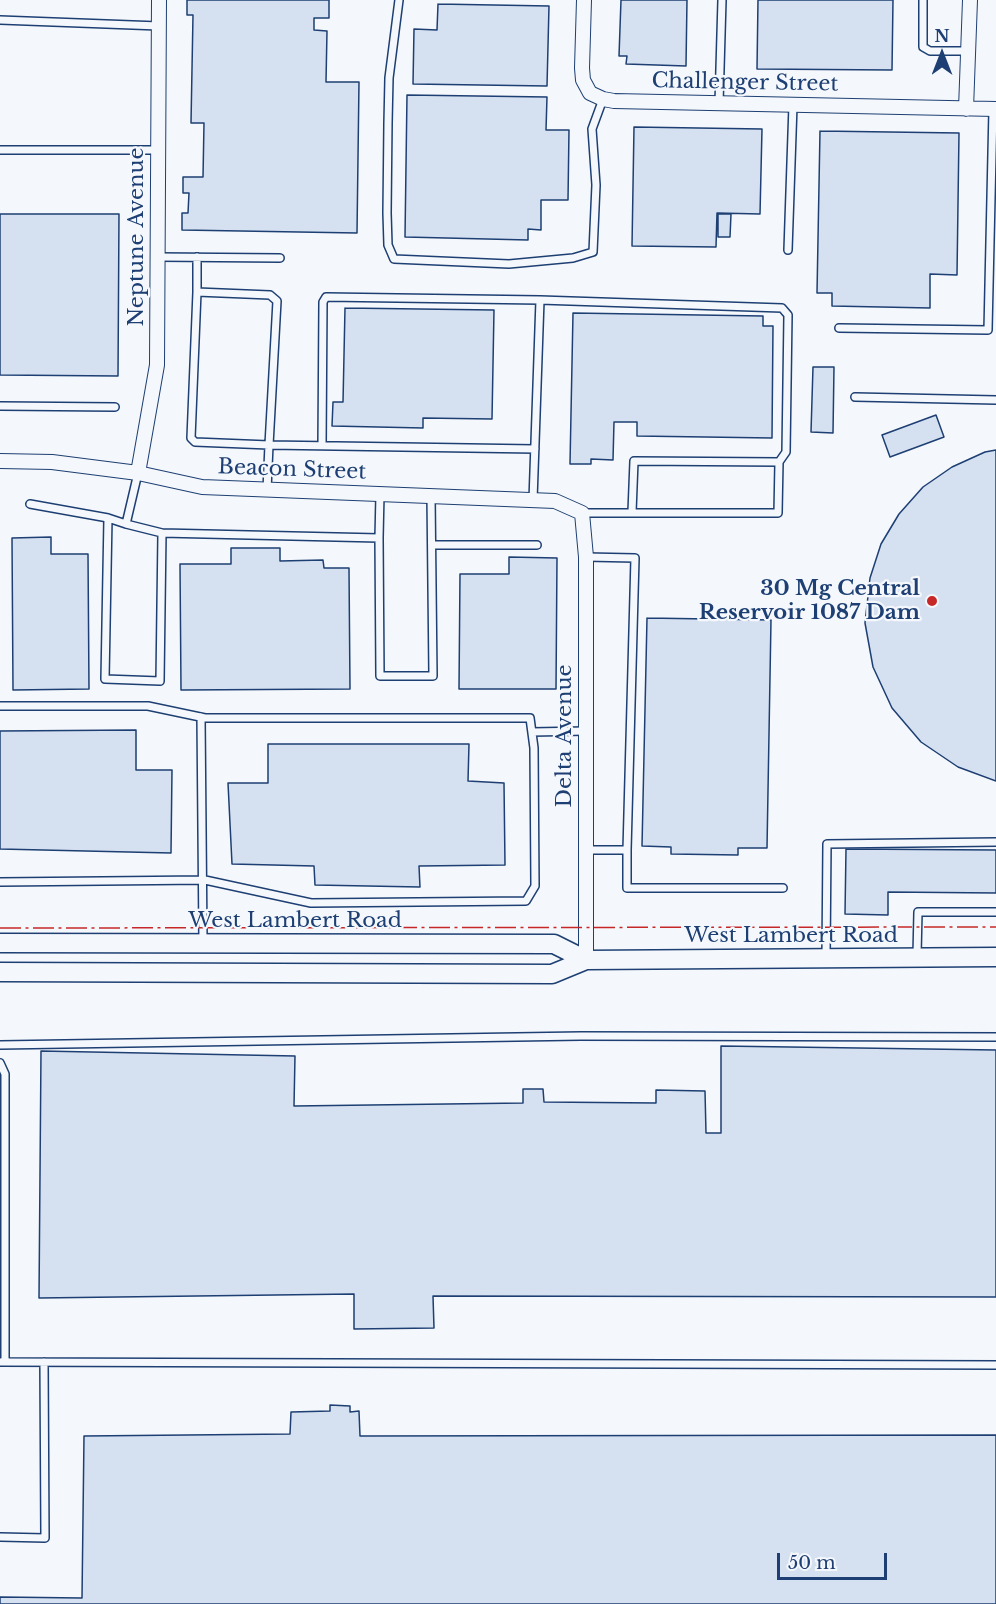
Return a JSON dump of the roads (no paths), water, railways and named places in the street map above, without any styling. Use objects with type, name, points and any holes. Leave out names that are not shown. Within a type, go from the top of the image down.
[{"type":"main road","name":"West Lambert Road","points":[[0,943],[554,944],[586,960]]},
{"type":"main road","name":"West Lambert Road","points":[[0,972],[552,974],[586,960],[996,957]]},
{"type":"street","name":"Neptune Avenue","points":[[138,473],[158,365],[159,0]]},
{"type":"street","points":[[584,0],[583,80],[590,93],[603,99]]},
{"type":"street","points":[[966,109],[969,0]]},
{"type":"street","name":"Challenger Street","points":[[603,99],[995,109]]},
{"type":"street","name":"Beacon Street","points":[[0,461],[52,462],[138,473],[202,487],[555,501],[582,513]]},
{"type":"street","name":"Delta Avenue","points":[[582,513],[586,557],[586,960]]},
{"type":"lane","points":[[399,0],[389,78],[388,123],[387,224],[388,245],[394,259],[509,264],[573,258],[593,252],[596,185],[592,129],[603,99]]},
{"type":"lane","points":[[719,103],[722,0]]},
{"type":"lane","points":[[922,0],[923,47],[930,51],[968,51]]},
{"type":"lane","points":[[0,20],[159,26]]},
{"type":"lane","points":[[788,250],[793,105]]},
{"type":"lane","points":[[839,328],[988,330],[995,109]]},
{"type":"lane","points":[[0,150],[159,150]]},
{"type":"lane","points":[[158,257],[280,258]]},
{"type":"lane","points":[[197,257],[191,438],[195,442],[535,449]]},
{"type":"lane","points":[[197,292],[270,295],[277,302],[267,490]]},
{"type":"lane","points":[[322,446],[323,302],[326,297],[540,300],[782,308],[788,315],[786,452],[779,462],[778,513],[582,513]]},
{"type":"lane","points":[[533,500],[540,300]]},
{"type":"lane","points":[[855,398],[996,400]]},
{"type":"lane","points":[[0,406],[115,406]]},
{"type":"lane","points":[[632,512],[634,460],[779,462]]},
{"type":"lane","points":[[126,524],[138,473]]},
{"type":"lane","points":[[380,494],[380,676],[433,676],[431,496]]},
{"type":"lane","points":[[30,504],[108,518],[162,533],[379,538]]},
{"type":"lane","points":[[108,518],[105,679],[160,681],[162,533]]},
{"type":"lane","points":[[432,545],[537,545]]},
{"type":"lane","points":[[586,557],[635,558],[627,888],[783,888]]},
{"type":"lane","points":[[0,705],[148,706],[201,717],[530,718],[534,748],[535,886],[526,901],[311,903],[202,880],[0,882]]},
{"type":"lane","points":[[201,717],[203,944]]},
{"type":"lane","points":[[532,732],[586,731]]},
{"type":"lane","points":[[826,958],[827,844],[996,843]]},
{"type":"lane","points":[[586,850],[627,850]]},
{"type":"lane","points":[[917,958],[918,912],[996,912]]},
{"type":"lane","points":[[0,1045],[581,1036],[996,1037]]},
{"type":"lane","points":[[0,1062],[5,1074],[3,1082],[2,1362],[996,1365]]},
{"type":"lane","points":[[0,1537],[45,1538],[44,1362]]},
{"type":"place","name":"30 Mg Central Reservoir 1087 Dam","points":[[932,601]]}]
